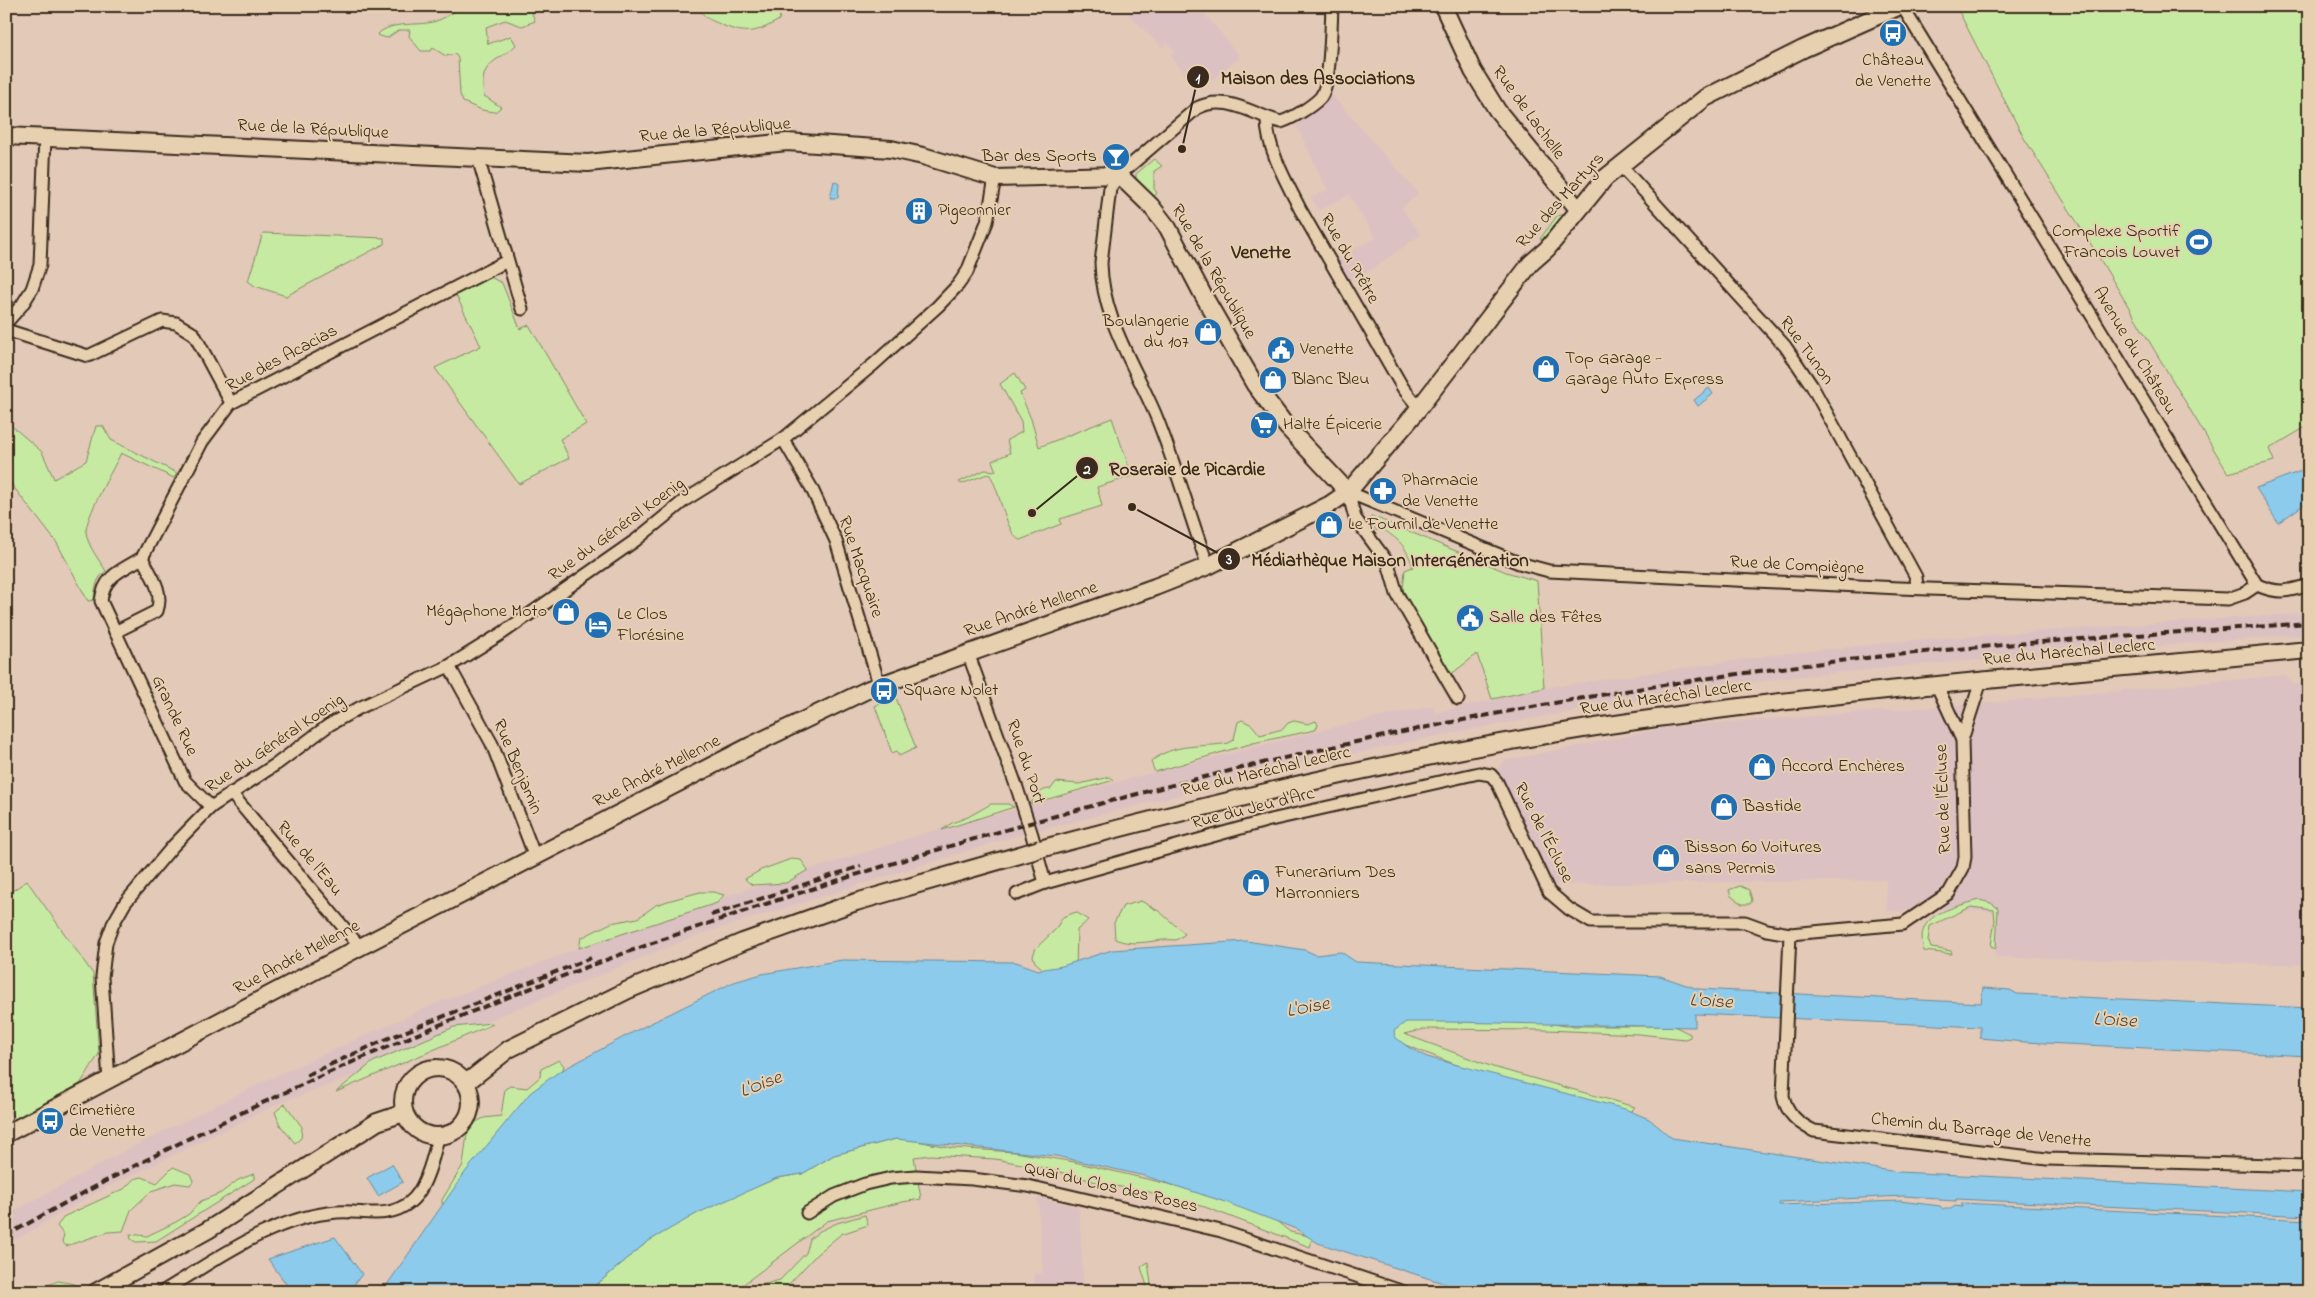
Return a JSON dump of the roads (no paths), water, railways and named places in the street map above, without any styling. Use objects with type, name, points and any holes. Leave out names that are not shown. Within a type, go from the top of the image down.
[{"type":"street","points":[[1208,566],[1156,417],[1118,335],[1101,275],[1110,188],[1119,175],[1197,108],[1205,104],[1230,103],[1281,122],[1288,120],[1321,97],[1327,84],[1332,6]]},
{"type":"street","name":"Rue de Lachelle","points":[[1443,6],[1473,71],[1497,110],[1578,209]]},
{"type":"street","name":"Rue des Martyrs","points":[[1348,492],[1419,408],[1531,263],[1548,249],[1578,209],[1620,165],[1705,98],[1803,49],[1901,6]]},
{"type":"street","name":"Avenue du Château","points":[[1901,6],[2257,585]]},
{"type":"street","name":"Rue du Prêtre","points":[[1267,118],[1266,132],[1287,184],[1300,209],[1403,388],[1419,408]]},
{"type":"street","name":"Rue de la République","points":[[6,136],[588,163],[786,142],[891,149],[923,156],[995,178],[1119,175],[1151,206],[1168,228],[1202,293],[1255,385],[1287,428],[1348,492]]},
{"type":"street","points":[[6,323],[22,305],[32,289],[40,264],[45,137]]},
{"type":"street","points":[[478,158],[522,309]]},
{"type":"street","name":"Rue Tunon","points":[[1620,165],[1785,346],[1812,386],[1916,577],[1917,588]]},
{"type":"street","name":"Rue du Général Koenig","points":[[109,1081],[102,977],[106,943],[117,917],[139,886],[173,846],[211,807],[278,763],[329,725],[359,708],[449,666],[504,632],[636,540],[685,500],[783,439],[874,364],[938,306],[958,285],[967,272],[987,222],[995,178]]},
{"type":"street","name":"Rue des Acacias","points":[[142,558],[202,442],[231,403],[507,261]]},
{"type":"street","points":[[6,330],[88,356],[162,321],[176,323],[194,334],[231,403]]},
{"type":"street","name":"Rue Macquaire","points":[[783,439],[811,487],[836,541],[879,684]]},
{"type":"street","points":[[1348,492],[1355,518],[1388,562],[1397,594],[1458,699]]},
{"type":"street","name":"Rue de Compiègne","points":[[1348,492],[1518,563],[1549,571],[1917,588],[2228,598],[2245,593],[2257,585]]},
{"type":"street","name":"Rue André Mellenne","points":[[6,1134],[360,947],[750,746],[879,684],[1155,587],[1208,566],[1329,505],[1348,492]]},
{"type":"street","points":[[115,632],[157,611],[160,601],[159,592],[142,558]]},
{"type":"street","name":"Grande Rue","points":[[142,558],[109,578],[103,589],[101,601],[185,781],[211,807]]},
{"type":"street","points":[[2257,585],[2272,591],[2288,592],[2309,585]]},
{"type":"street","name":"Rue du Maréchal Leclerc","points":[[466,1083],[509,1049],[628,990],[734,946],[856,902],[1035,851],[1263,792],[1497,744],[1707,711],[1981,681],[2309,650]]},
{"type":"street","name":"Rue du Port","points":[[968,653],[1017,788],[1045,884]]},
{"type":"street","name":"Rue Benjamin","points":[[449,666],[492,744],[535,857]]},
{"type":"street","points":[[1962,740],[1981,681]]},
{"type":"street","name":"Rue de l'Écluse","points":[[1497,782],[1549,892],[1568,909],[1591,922],[1745,922],[1767,930],[1790,934],[1903,924],[1949,893],[1963,868],[1962,740],[1936,686]]},
{"type":"street","points":[[1951,717],[1970,715]]},
{"type":"street","name":"Rue du Jeu d'Arc","points":[[1018,894],[1045,884],[1266,822],[1479,773],[1491,775],[1497,782]]},
{"type":"street","name":"Rue de l'Eau","points":[[231,793],[360,947]]},
{"type":"street","name":"Chemin du Barrage de Venette","points":[[1790,934],[1782,1085],[1785,1105],[1794,1118],[1814,1131],[2047,1159],[2309,1166]]},
{"type":"street","points":[[438,1067],[449,1069],[466,1083],[470,1092],[470,1113],[458,1130],[438,1137],[428,1135],[410,1123],[404,1113],[403,1097],[409,1082],[417,1074],[427,1069],[438,1067]]},
{"type":"street","points":[[96,1292],[208,1230],[377,1122],[404,1113]]},
{"type":"street","points":[[162,1292],[247,1241],[282,1225],[309,1217],[337,1212],[386,1214],[411,1202],[429,1172],[438,1137]]},
{"type":"street","name":"Quai du Clos des Roses","points":[[808,1213],[834,1196],[865,1184],[891,1178],[916,1176],[972,1179],[1028,1186],[1221,1231],[1404,1292]]},
{"type":"water","points":[[834,181],[839,184],[838,198],[830,198]]},
{"type":"water","points":[[1709,388],[1713,394],[1698,406],[1694,400]]},
{"type":"water","points":[[2309,468],[2309,501],[2278,523],[2256,488]]},
{"type":"water","name":"L'Oise","points":[[1246,941],[1305,950],[1316,955],[1341,952],[1356,962],[1660,976],[1698,989],[1981,1003],[1983,988],[2010,990],[2017,994],[2309,1008],[2309,1056],[2025,1042],[1980,1038],[1980,1027],[1695,1014],[1695,1027],[1406,1022],[1394,1031],[1395,1037],[1408,1047],[1427,1057],[1625,1109],[1649,1119],[1672,1138],[1898,1172],[2309,1192],[2309,1216],[1956,1199],[1956,1201],[1903,1196],[1780,1202],[1779,1205],[1900,1201],[1940,1206],[1943,1209],[1951,1209],[1955,1206],[1962,1207],[1962,1203],[2309,1220],[2309,1292],[1471,1292],[1318,1243],[1296,1229],[1225,1202],[1145,1176],[1056,1156],[896,1139],[834,1155],[802,1174],[777,1178],[698,1213],[647,1242],[588,1292],[382,1292],[466,1171],[530,1093],[557,1073],[635,1031],[734,982],[762,974],[842,960],[1016,962],[1038,970],[1062,966],[1112,950]]},
{"type":"water","points":[[392,1164],[403,1182],[378,1196],[367,1178]]},
{"type":"water","points":[[335,1237],[362,1274],[349,1292],[292,1292],[268,1259]]},
{"type":"railway","points":[[6,1236],[106,1181],[312,1080],[524,991],[740,913],[849,877],[1066,813],[1176,784],[1396,733],[1619,692],[1803,665],[1875,657],[2020,644],[2309,623]]},
{"type":"railway","points":[[711,915],[861,866]]},
{"type":"railway","points":[[307,1075],[389,1038],[591,958]]},
{"type":"place","name":"Château de Venette","points":[[1893,33]]},
{"type":"place","name":"Maison des Associations","points":[[1182,149]]},
{"type":"place","name":"Bar des Sports","points":[[1116,157]]},
{"type":"place","name":"Pigeonnier","points":[[919,211]]},
{"type":"place","name":"Complexe Sportif Francois Louvet","points":[[2199,242]]},
{"type":"place","name":"Boulangerie du 107","points":[[1208,332]]},
{"type":"place","name":"Venette","points":[[1281,350]]},
{"type":"place","name":"Top Garage - Garage Auto Express","points":[[1546,369]]},
{"type":"place","name":"Blanc Bleu","points":[[1273,380]]},
{"type":"place","name":"Halte Épicerie","points":[[1264,425]]},
{"type":"place","name":"Pharmacie de Venette","points":[[1383,491]]},
{"type":"place","name":"Médiathèque Maison InterGénération","points":[[1132,507]]},
{"type":"place","name":"Roseraie de Picardie","points":[[1032,513]]},
{"type":"place","name":"Le Fournil de Venette","points":[[1329,525]]},
{"type":"place","name":"Mégaphone Moto","points":[[566,612]]},
{"type":"place","name":"Salle des Fêtes","points":[[1470,618]]},
{"type":"place","name":"Le Clos Florésine","points":[[598,625]]},
{"type":"place","name":"Square Nolet","points":[[884,691]]},
{"type":"place","name":"Accord Enchères","points":[[1762,767]]},
{"type":"place","name":"Bastide","points":[[1724,807]]},
{"type":"place","name":"Bisson 60 Voitures sans Permis","points":[[1666,858]]},
{"type":"place","name":"Funerarium Des Marronniers","points":[[1256,883]]},
{"type":"place","name":"Cimetière de Venette","points":[[50,1121]]},
{"type":"district","name":"Venette","points":[[1261,253]]}]
